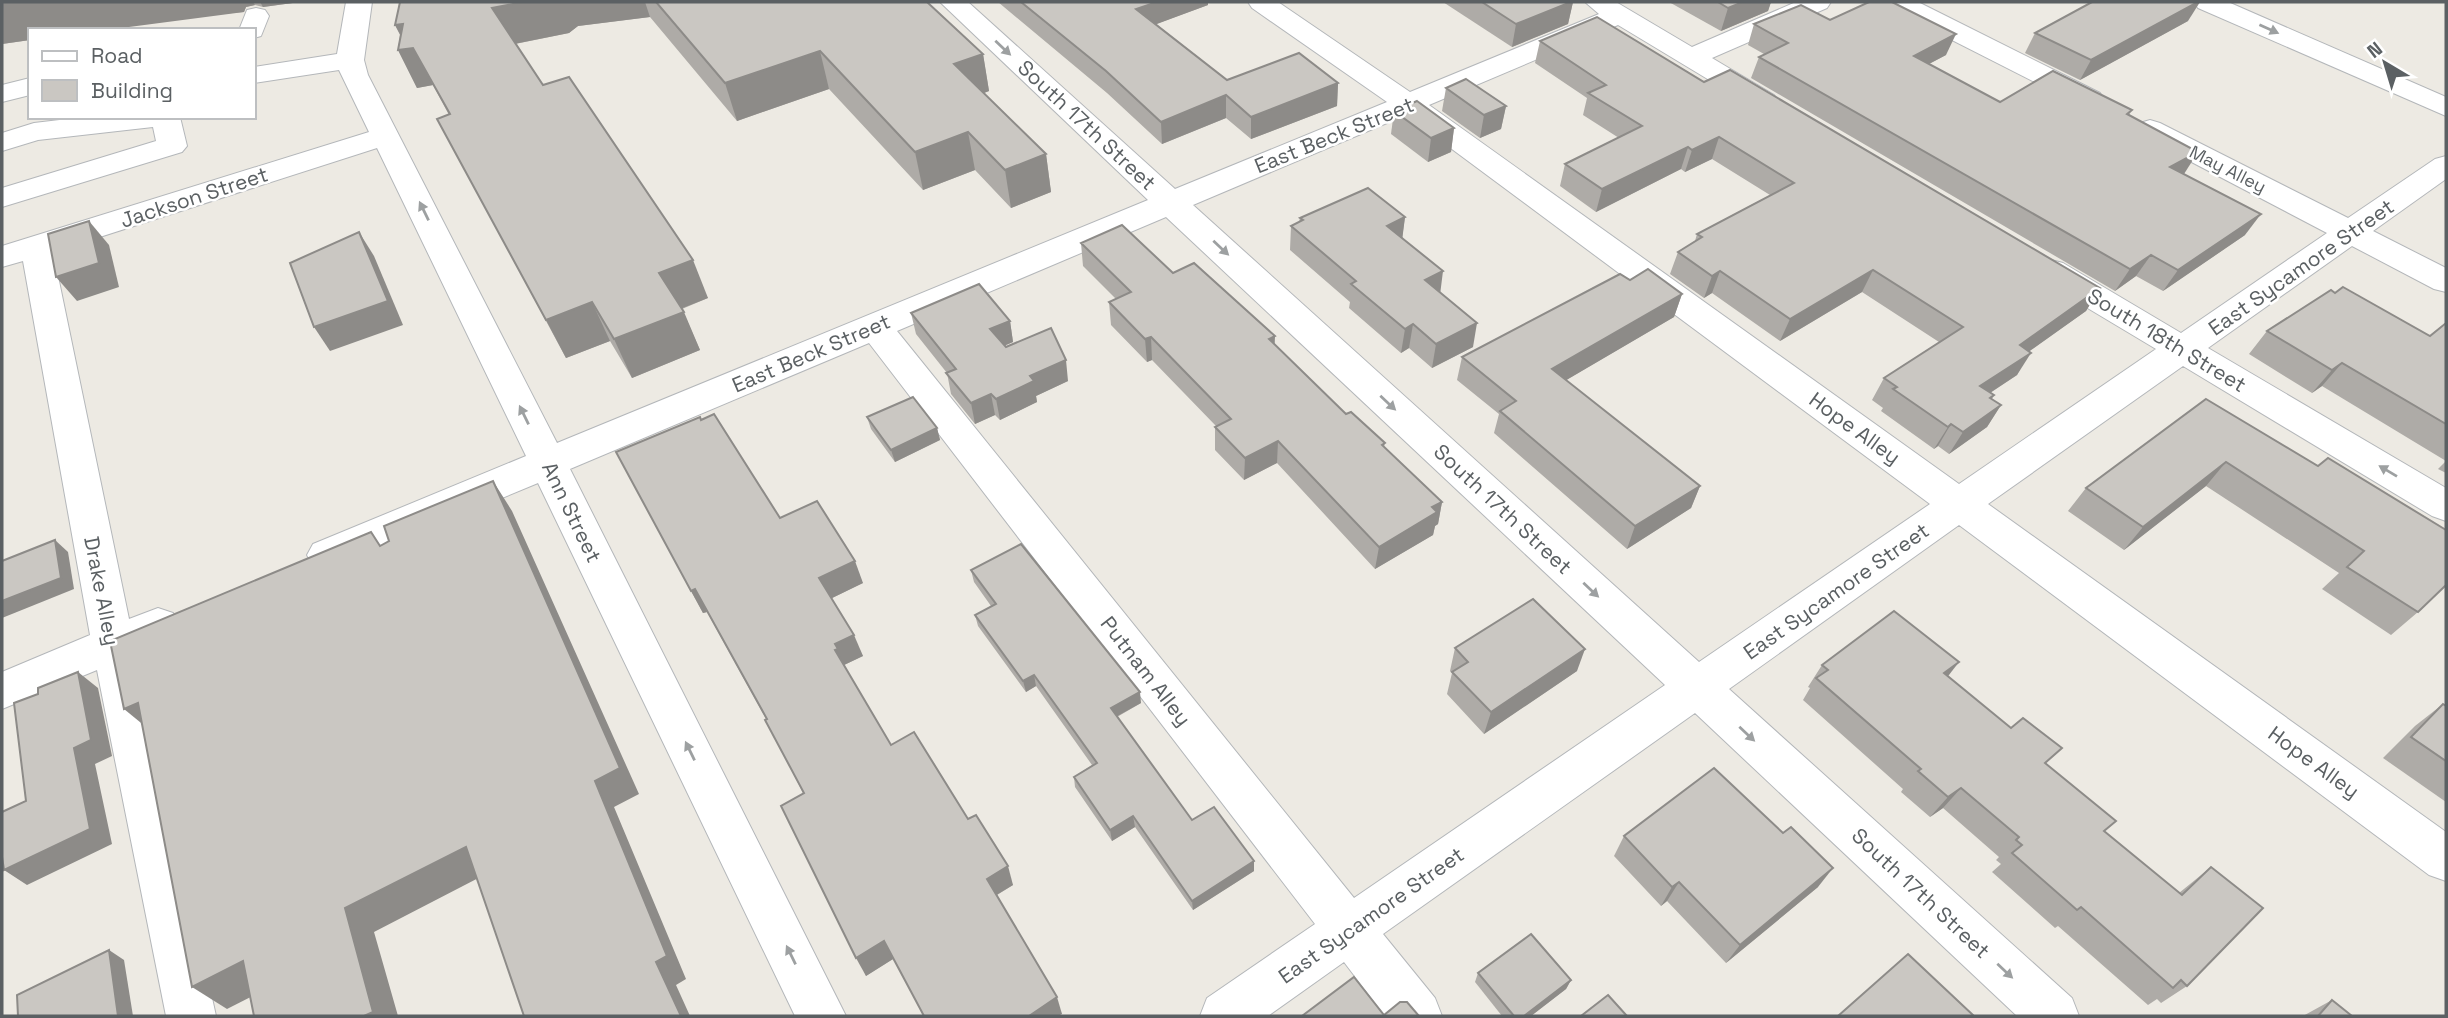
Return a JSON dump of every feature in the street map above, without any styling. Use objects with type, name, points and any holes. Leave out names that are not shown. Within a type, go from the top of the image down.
[{"type":"street","points":[[256,75],[350,60],[359,2]]},
{"type":"street","name":"South 17th Street","points":[[953,2],[2054,1016]]},
{"type":"street","name":"Hope Alley","points":[[1261,2],[1409,104],[2446,859]]},
{"type":"street","points":[[1691,57],[1818,2]]},
{"type":"street","name":"May Alley","points":[[1898,2],[2446,281]]},
{"type":"street","points":[[2207,2],[2446,107]]},
{"type":"street","points":[[1609,8],[1787,114]]},
{"type":"street","name":"East Beck Street","points":[[300,566],[1409,104],[1609,8]]},
{"type":"street","name":"Ann Street","points":[[350,60],[354,75],[821,1016]]},
{"type":"street","points":[[2,71],[28,66]]},
{"type":"street","points":[[2,93],[28,86]]},
{"type":"street","points":[[2,142],[34,132],[146,119]]},
{"type":"street","points":[[2,198],[172,146],[164,119]]},
{"type":"street","name":"Jackson Street","points":[[19,252],[386,136]]},
{"type":"street","name":"East Sycamore Street","points":[[1225,1016],[2446,165]]},
{"type":"street","name":"Drake Alley","points":[[19,252],[113,644],[191,1016]]},
{"type":"street","name":"South 18th Street","points":[[2027,257],[2446,506]]},
{"type":"street","name":"Putnam Alley","points":[[874,326],[1417,1016]]},
{"type":"street","points":[[2,691],[188,613]]},
{"type":"building","points":[[400,2],[523,2],[492,8],[543,85],[569,77],[693,260],[659,273],[684,312],[614,339],[592,302],[546,320],[437,119],[450,114],[413,48],[398,50],[403,24],[395,25]]},
{"type":"building","points":[[656,2],[927,2],[983,54],[954,64],[1046,154],[1005,170],[968,132],[915,152],[820,51],[725,83]]},
{"type":"building","points":[[1021,2],[1157,2],[1136,9],[1227,80],[1299,53],[1338,83],[1251,117],[1226,95],[1161,122],[1106,71]]},
{"type":"building","points":[[1482,2],[1571,2],[1516,24]]},
{"type":"building","points":[[1718,2],[1743,2],[1728,8]]},
{"type":"building","points":[[1869,2],[1892,2],[1956,34],[1914,56],[2000,102],[2053,71],[2132,110],[2127,114],[2198,152],[2170,167],[2261,214],[2178,270],[2151,255],[2130,269],[1759,57],[1788,43],[1754,24],[1801,5],[1830,20]]},
{"type":"building","points":[[2092,2],[2198,2],[2091,60],[2035,33]]},
{"type":"building","points":[[1597,17],[1704,82],[1730,70],[2100,288],[2020,345],[2031,353],[1980,386],[1994,395],[1990,398],[2001,405],[1963,432],[1951,424],[1948,427],[1893,389],[1897,387],[1884,378],[1963,327],[1873,270],[1790,319],[1720,271],[1712,276],[1678,252],[1702,237],[1697,234],[1794,183],[1719,137],[1692,150],[1688,147],[1602,189],[1565,164],[1642,126],[1588,93],[1606,85],[1540,41]]},
{"type":"building","points":[[1466,79],[1506,106],[1484,115],[1446,88]]},
{"type":"building","points":[[1417,101],[1454,128],[1431,138],[1394,111]]},
{"type":"building","points":[[1368,188],[1405,217],[1387,226],[1443,271],[1425,280],[1477,323],[1436,344],[1413,324],[1405,329],[1351,284],[1356,281],[1291,226],[1303,220],[1300,218]]},
{"type":"building","points":[[89,221],[99,263],[56,277],[48,234]]},
{"type":"building","points":[[1122,225],[1173,273],[1194,263],[1275,336],[1269,339],[1346,414],[1351,412],[1385,443],[1382,445],[1442,502],[1432,507],[1437,512],[1379,547],[1278,441],[1245,458],[1215,427],[1231,419],[1151,337],[1145,339],[1109,302],[1131,292],[1081,243]]},
{"type":"building","points":[[359,232],[388,301],[314,327],[290,263]]},
{"type":"building","points":[[1648,269],[1682,294],[1552,369],[1700,486],[1635,526],[1500,411],[1516,401],[1462,357],[1620,274],[1630,280]]},
{"type":"building","points":[[979,284],[1010,321],[990,329],[1006,347],[1051,328],[1066,360],[1030,376],[1034,381],[996,399],[991,394],[971,403],[946,373],[956,369],[911,313]]},
{"type":"building","points":[[2343,287],[2430,336],[2446,323],[2446,424],[2342,363],[2332,370],[2267,331],[2331,290],[2335,293]]},
{"type":"building","points":[[913,397],[937,428],[891,450],[867,417]]},
{"type":"building","points":[[2206,399],[2318,466],[2328,458],[2446,530],[2446,585],[2418,612],[2347,567],[2364,551],[2226,462],[2143,527],[2086,488]]},
{"type":"building","points":[[714,414],[780,518],[817,501],[855,561],[819,578],[854,635],[835,644],[838,649],[835,650],[891,745],[914,732],[968,819],[976,815],[1008,866],[987,879],[1057,997],[1029,1016],[924,1016],[884,941],[856,958],[781,806],[804,793],[765,720],[767,719],[695,589],[691,591],[616,452],[700,417],[701,420]]},
{"type":"building","points":[[493,481],[620,768],[595,781],[667,956],[656,962],[681,1016],[524,1016],[466,847],[345,908],[373,1012],[364,1016],[254,1016],[243,961],[192,987],[138,703],[124,709],[110,641],[371,532],[380,546],[389,541],[384,526]]},
{"type":"building","points":[[55,540],[61,578],[2,601],[2,561]]},
{"type":"building","points":[[1021,544],[1140,692],[1111,708],[1192,820],[1214,807],[1254,861],[1192,901],[1133,816],[1110,830],[1074,777],[1097,763],[1034,675],[1023,681],[975,615],[996,604],[971,570]]},
{"type":"building","points":[[1533,599],[1585,649],[1491,712],[1452,672],[1468,662],[1455,648]]},
{"type":"building","points":[[1894,611],[1959,662],[1944,673],[2011,728],[2023,718],[2062,748],[2045,763],[2116,821],[2104,831],[2182,895],[2211,867],[2263,908],[2187,986],[2181,980],[2173,988],[2081,907],[2077,910],[2012,853],[2022,845],[2016,840],[2019,837],[1961,788],[1948,797],[1918,771],[1921,769],[1816,678],[1828,670],[1822,665]]},
{"type":"building","points":[[78,672],[91,740],[74,748],[90,829],[4,870],[2,812],[26,801],[14,703],[38,694],[38,688]]},
{"type":"building","points":[[2443,704],[2446,706],[2446,761],[2411,737]]},
{"type":"building","points":[[1714,768],[1783,833],[1791,827],[1833,868],[1740,945],[1679,882],[1672,887],[1624,836]]},
{"type":"building","points":[[1531,934],[1571,980],[1524,1016],[1514,1016],[1478,973]]},
{"type":"building","points":[[109,950],[118,1016],[18,1016],[17,995]]},
{"type":"building","points":[[1908,954],[1974,1016],[1838,1016]]},
{"type":"building","points":[[1354,977],[1384,1015],[1400,1002],[1407,1002],[1419,1016],[1302,1016]]},
{"type":"building","points":[[1608,995],[1627,1016],[1581,1016]]},
{"type":"building","points":[[2332,1000],[2352,1016],[2318,1016]]}]
